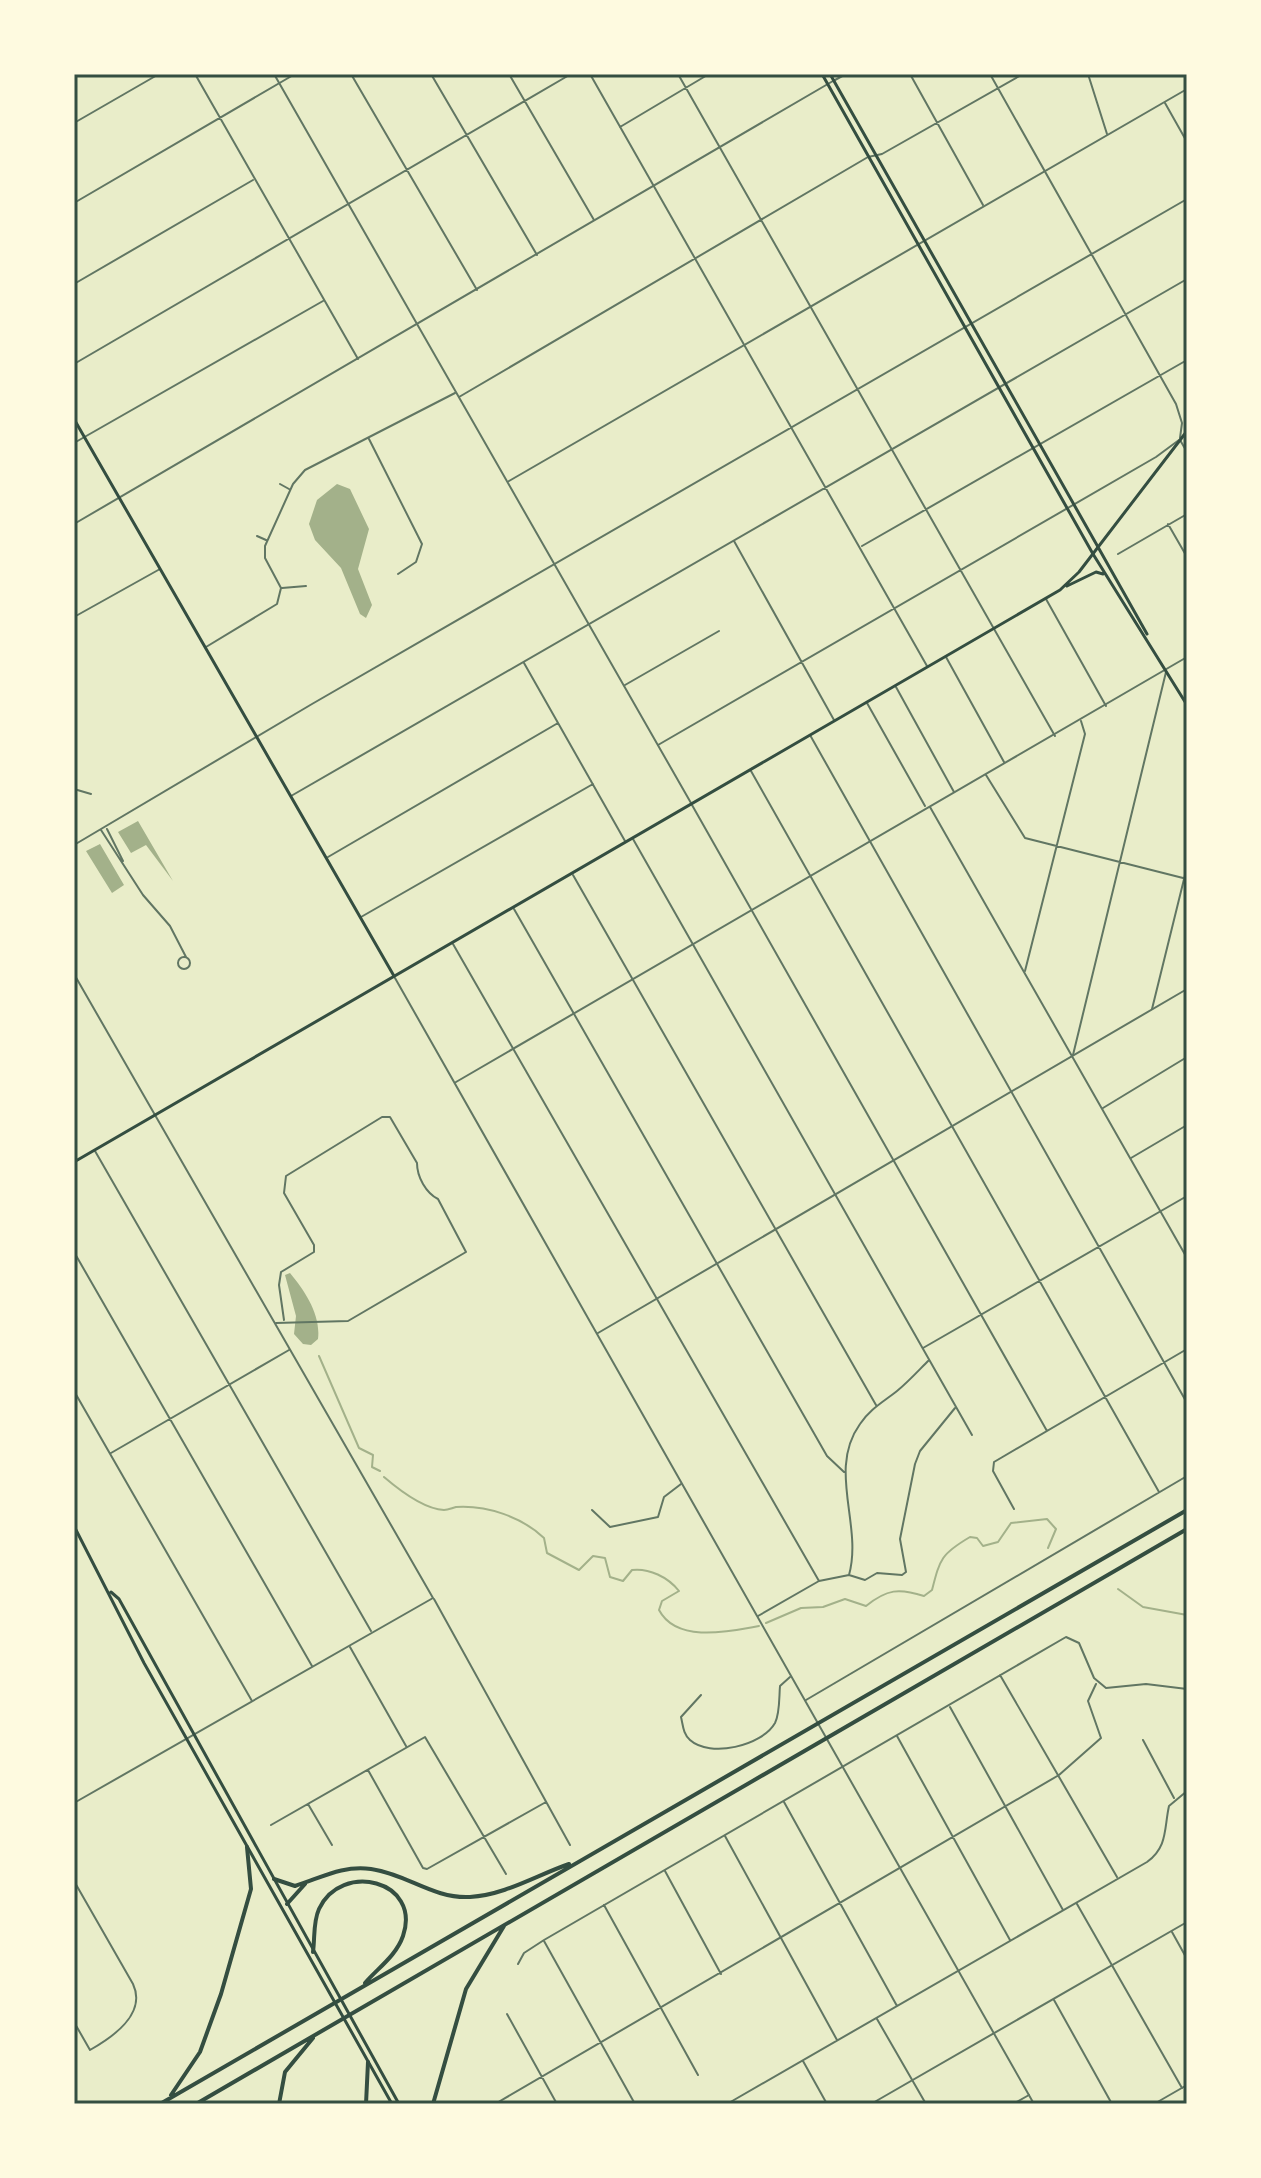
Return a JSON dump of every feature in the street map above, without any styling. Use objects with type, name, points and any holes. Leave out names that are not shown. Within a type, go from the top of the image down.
[{"type":"highway","points":[[160,2104],[1187,1510]]},
{"type":"highway","points":[[196,2104],[1187,1529]]},
{"type":"highway","points":[[160,2104],[188,2073],[217,2007],[251,1889],[247,1847]]},
{"type":"highway","points":[[274,1879],[291,1886],[307,1883],[336,1870],[372,1869],[428,1891],[469,1897],[503,1891],[579,1861]]},
{"type":"highway","points":[[313,1952],[318,1913],[334,1891],[365,1880],[391,1889],[405,1910],[403,1935],[388,1959],[362,1986]]},
{"type":"highway","points":[[287,1904],[307,1883]]},
{"type":"highway","points":[[433,2104],[466,1989],[504,1925]]},
{"type":"highway","points":[[279,2104],[285,2072],[315,2035]]},
{"type":"highway","points":[[366,2104],[368,2062]]},
{"type":"main road","points":[[822,74],[1093,554],[1148,637]]},
{"type":"main road","points":[[830,74],[1187,705]]},
{"type":"main road","points":[[74,419],[394,976]]},
{"type":"main road","points":[[1060,590],[1093,554],[1187,431]]},
{"type":"main road","points":[[74,1162],[1060,590],[1096,572],[1107,577]]},
{"type":"main road","points":[[74,1526],[110,1592],[111,1603],[392,2104]]},
{"type":"main road","points":[[110,1592],[119,1599],[196,1733],[313,1952],[399,2104]]},
{"type":"street","points":[[74,123],[159,74]]},
{"type":"street","points":[[195,74],[358,359]]},
{"type":"street","points":[[274,74],[1047,1431]]},
{"type":"street","points":[[74,203],[295,74]]},
{"type":"street","points":[[351,74],[477,290]]},
{"type":"street","points":[[431,74],[537,255]]},
{"type":"street","points":[[509,74],[594,221]]},
{"type":"street","points":[[74,364],[571,74]]},
{"type":"street","points":[[590,74],[928,667]]},
{"type":"street","points":[[678,74],[1055,736]]},
{"type":"street","points":[[619,127],[709,74]]},
{"type":"street","points":[[74,524],[846,74]]},
{"type":"street","points":[[910,74],[983,205]]},
{"type":"street","points":[[990,74],[1180,413],[1180,439],[1187,452]]},
{"type":"street","points":[[459,397],[868,157],[937,123],[1023,74]]},
{"type":"street","points":[[1088,74],[1107,135]]},
{"type":"street","points":[[508,482],[1187,89]]},
{"type":"street","points":[[1164,102],[1187,142]]},
{"type":"street","points":[[74,284],[255,179]]},
{"type":"street","points":[[74,845],[554,563],[1187,199]]},
{"type":"street","points":[[291,796],[1187,279]]},
{"type":"street","points":[[74,443],[324,301]]},
{"type":"street","points":[[860,547],[1187,360]]},
{"type":"street","points":[[205,648],[273,608],[280,599],[281,588],[265,558],[267,540],[298,477],[315,463],[457,392]]},
{"type":"street","points":[[369,438],[380,466],[422,544],[416,562],[398,574]]},
{"type":"street","points":[[658,745],[803,663],[1180,439]]},
{"type":"street","points":[[280,484],[290,489]]},
{"type":"street","points":[[1118,554],[1187,514]]},
{"type":"street","points":[[1168,524],[1187,557]]},
{"type":"street","points":[[257,536],[267,540]]},
{"type":"street","points":[[734,541],[835,721]]},
{"type":"street","points":[[74,617],[160,569]]},
{"type":"street","points":[[281,588],[306,586]]},
{"type":"street","points":[[1046,598],[1106,706]]},
{"type":"street","points":[[624,686],[719,631]]},
{"type":"street","points":[[946,657],[1005,763]]},
{"type":"street","points":[[455,1083],[1187,657]]},
{"type":"street","points":[[524,663],[625,842]]},
{"type":"street","points":[[1072,1056],[1167,670]]},
{"type":"street","points":[[895,686],[954,792]]},
{"type":"street","points":[[867,702],[1187,1258]]},
{"type":"street","points":[[1025,972],[1085,734],[1081,721]]},
{"type":"street","points":[[326,859],[558,723]]},
{"type":"street","points":[[810,735],[1187,1403]]},
{"type":"street","points":[[751,770],[1159,1492]]},
{"type":"street","points":[[985,774],[1021,834],[1057,847],[1186,878]]},
{"type":"street","points":[[360,917],[593,784]]},
{"type":"street","points":[[74,789],[91,794]]},
{"type":"street","points":[[106,827],[123,863]]},
{"type":"street","points":[[101,830],[143,895],[170,926],[186,957]]},
{"type":"street","points":[[632,838],[972,1435]]},
{"type":"street","points":[[1151,1010],[1187,867]]},
{"type":"street","points":[[572,873],[876,1405]]},
{"type":"street","points":[[513,907],[827,1456],[844,1472]]},
{"type":"street","points":[[453,943],[819,1581]]},
{"type":"street","points":[[74,974],[433,1598],[570,1845]]},
{"type":"street","points":[[394,976],[1034,2104]]},
{"type":"street","points":[[74,987],[80,984]]},
{"type":"street","points":[[597,1333],[1187,989]]},
{"type":"street","points":[[1102,1108],[1187,1057]]},
{"type":"street","points":[[276,1323],[284,1320],[348,1321],[466,1252],[438,1199],[431,1196],[417,1172],[417,1163],[390,1117],[382,1117],[286,1176],[284,1193],[314,1245],[314,1252],[281,1272],[279,1285],[284,1320]]},
{"type":"street","points":[[1131,1158],[1187,1125]]},
{"type":"street","points":[[95,1150],[372,1633]]},
{"type":"street","points":[[922,1349],[1187,1196]]},
{"type":"street","points":[[74,1252],[313,1667]]},
{"type":"street","points":[[110,1454],[290,1349]]},
{"type":"street","points":[[1014,1509],[992,1466],[997,1459],[1187,1349]]},
{"type":"street","points":[[849,1575],[851,1538],[844,1472],[847,1446],[876,1405],[896,1392],[929,1360]]},
{"type":"street","points":[[74,1391],[252,1701]]},
{"type":"street","points":[[757,1616],[819,1581],[849,1575],[865,1580],[877,1573],[902,1575],[906,1572],[900,1539],[915,1464],[920,1451],[956,1407]]},
{"type":"street","points":[[805,1701],[1187,1476]]},
{"type":"street","points":[[592,1510],[610,1527],[658,1517],[664,1497],[682,1483]]},
{"type":"street","points":[[74,1803],[433,1598]]},
{"type":"street","points":[[518,1964],[524,1953],[544,1940],[1066,1637],[1073,1637],[1079,1643],[1097,1683],[1106,1688],[1146,1684],[1187,1689]]},
{"type":"street","points":[[350,1646],[407,1747]]},
{"type":"street","points":[[1000,1675],[1118,1878]]},
{"type":"street","points":[[701,1695],[681,1717],[684,1733],[700,1746],[726,1748],[763,1736],[769,1730],[775,1722],[780,1686],[791,1677]]},
{"type":"street","points":[[495,2104],[1059,1775],[1101,1738],[1088,1701],[1097,1683]]},
{"type":"street","points":[[949,1706],[1063,1910]]},
{"type":"street","points":[[897,1736],[1011,1941]]},
{"type":"street","points":[[271,1825],[428,1738],[506,1874]]},
{"type":"street","points":[[1143,1740],[1174,1799]]},
{"type":"street","points":[[368,1769],[423,1868],[427,1869],[546,1802]]},
{"type":"street","points":[[727,2104],[1076,1903],[1160,1850],[1169,1806],[1187,1791]]},
{"type":"street","points":[[783,1801],[897,2006]]},
{"type":"street","points":[[308,1804],[332,1845]]},
{"type":"street","points":[[725,1836],[837,2041]]},
{"type":"street","points":[[664,1870],[721,1974]]},
{"type":"street","points":[[74,1881],[133,1984],[137,2000],[130,2018],[90,2050],[74,2022]]},
{"type":"street","points":[[1076,1903],[1182,2088]]},
{"type":"street","points":[[604,1905],[698,2075]]},
{"type":"street","points":[[871,2104],[1187,1922]]},
{"type":"street","points":[[1171,1931],[1187,1959]]},
{"type":"street","points":[[544,1940],[635,2104]]},
{"type":"street","points":[[1053,1999],[1112,2104]]},
{"type":"street","points":[[507,2014],[557,2104]]},
{"type":"street","points":[[877,2018],[926,2104]]},
{"type":"street","points":[[803,2061],[827,2104]]},
{"type":"street","points":[[1154,2104],[1187,2085]]},
{"type":"street","points":[[1013,2104],[1029,2095]]},
{"type":"shaded area","points":[[337,484],[350,489],[369,529],[358,569],[372,605],[366,618],[360,614],[341,568],[315,540],[309,524],[317,500]]},
{"type":"shaded area","points":[[138,821],[173,881],[146,845],[131,853],[118,832]]},
{"type":"shaded area","points":[[100,844],[124,885],[112,893],[86,851]]},
{"type":"shaded area","points":[[290,1273],[306,1295],[317,1321],[318,1339],[311,1345],[303,1344],[294,1334],[296,1316],[285,1275]]},
{"type":"waterway","points":[[319,1356],[359,1448],[373,1455],[372,1467],[380,1471]]},
{"type":"waterway","points":[[384,1477],[412,1498],[436,1509],[480,1508],[515,1518],[544,1538],[547,1553],[579,1570],[593,1556],[605,1558],[610,1577],[623,1581],[632,1570],[658,1574],[679,1591],[662,1601],[659,1610],[667,1621],[678,1628],[705,1633],[759,1626]]},
{"type":"waterway","points":[[766,1623],[801,1608],[823,1607],[845,1599],[866,1606],[880,1596],[894,1592],[924,1596],[932,1590],[947,1553],[970,1537],[977,1538],[983,1546],[998,1542],[1011,1523],[1047,1519],[1056,1529],[1048,1548]]},
{"type":"waterway","points":[[1118,1589],[1143,1607],[1187,1615]]}]
